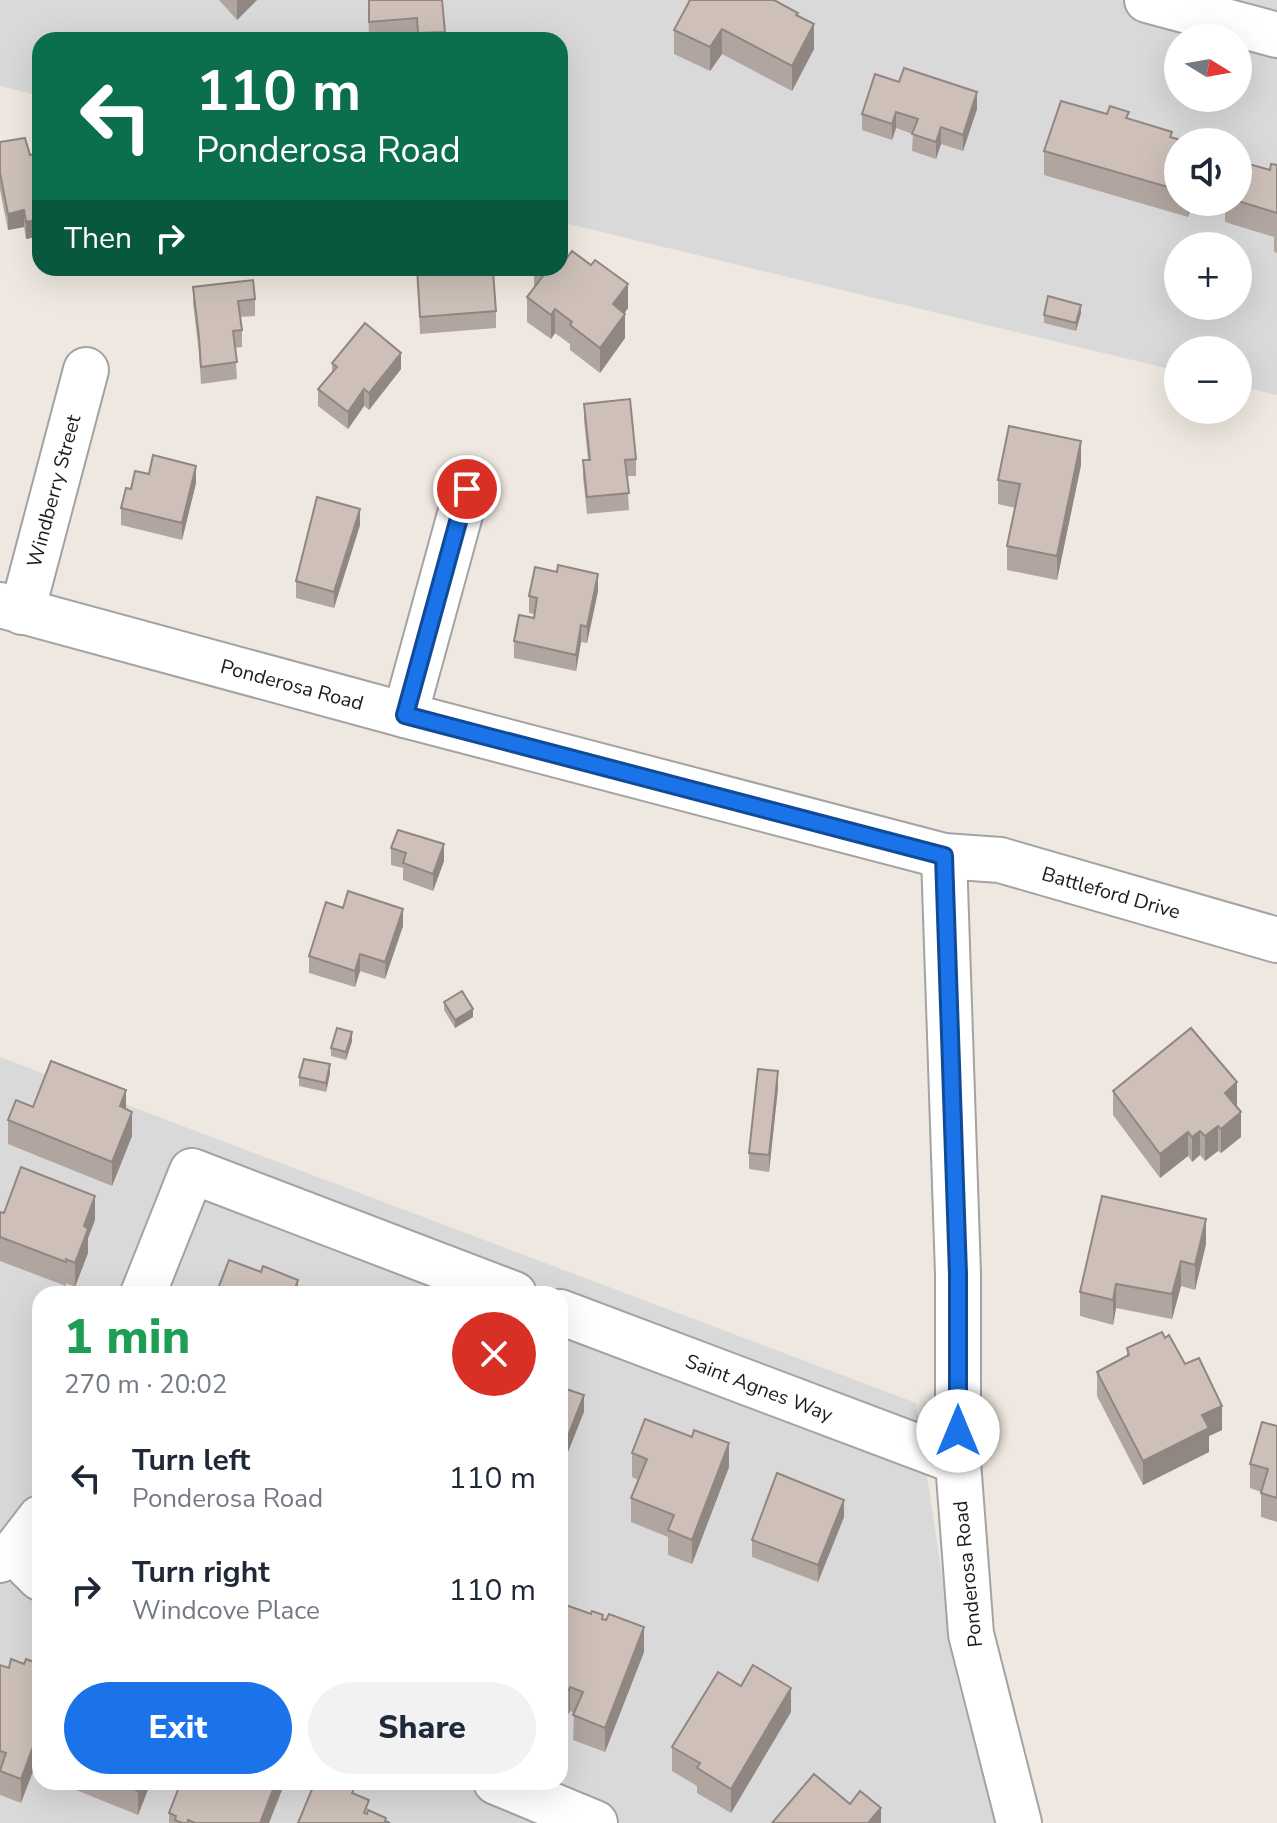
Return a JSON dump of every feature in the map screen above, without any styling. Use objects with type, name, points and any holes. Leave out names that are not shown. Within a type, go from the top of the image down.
[{"type":"street","points":[[1147,0],[1277,35]]},
{"type":"street","name":"Windberry Street","points":[[11,609],[86,370]]},
{"type":"street","points":[[405,715],[467,489]]},
{"type":"street","name":"Ponderosa Road","points":[[11,609],[944,856],[958,1274],[958,1462],[971,1634],[1019,1823]]},
{"type":"street","name":"Battleford Drive","points":[[944,856],[1000,860],[1277,940]]},
{"type":"street","points":[[146,1286],[192,1171],[493,1286]]},
{"type":"street","name":"Saint Agnes Way","points":[[568,1315],[958,1462]]},
{"type":"street","points":[[515,1790],[595,1823]]},
{"type":"shaded area","points":[[0,0],[1277,0],[1277,395],[1252,389],[1252,336],[1164,336],[1164,368],[568,224],[568,32],[32,32],[32,94],[0,86]]},
{"type":"shaded area","points":[[0,1057],[916,1403],[958,1682],[996,1823],[0,1823]]},
{"type":"building","points":[[369,0],[442,0],[445,32],[418,32],[417,18],[369,22]]},
{"type":"building","points":[[690,0],[774,0],[814,24],[792,66],[722,29],[710,47],[674,30]]},
{"type":"building","points":[[904,68],[977,92],[963,135],[941,127],[936,142],[912,134],[918,119],[896,112],[892,124],[862,114],[875,74],[899,82]]},
{"type":"building","points":[[1061,101],[1107,114],[1110,106],[1129,112],[1126,118],[1164,130],[1164,186],[1044,151]]},
{"type":"building","points":[[25,138],[32,155],[32,221],[26,222],[24,210],[8,214],[0,173],[0,142]]},
{"type":"building","points":[[1271,164],[1277,165],[1277,213],[1252,205],[1252,165],[1270,170]]},
{"type":"building","points":[[572,251],[591,265],[595,260],[628,284],[613,304],[625,314],[600,348],[555,309],[551,315],[527,297],[543,276],[568,276],[568,256]]},
{"type":"building","points":[[417,276],[493,276],[496,311],[420,317]]},
{"type":"building","points":[[253,280],[255,299],[238,301],[242,330],[233,331],[237,362],[201,367],[193,287]]},
{"type":"building","points":[[1048,296],[1081,305],[1076,323],[1044,315]]},
{"type":"building","points":[[365,323],[401,353],[369,393],[364,389],[348,412],[318,389],[337,367],[332,363]]},
{"type":"building","points":[[630,399],[636,459],[625,460],[629,493],[587,497],[583,460],[590,460],[584,404]]},
{"type":"building","points":[[1009,426],[1081,441],[1057,556],[1007,546],[1020,484],[998,480]]},
{"type":"building","points":[[153,455],[196,466],[182,523],[121,508],[126,488],[131,489],[135,471],[149,474]]},
{"type":"building","points":[[317,497],[360,509],[334,592],[296,581]]},
{"type":"building","points":[[558,565],[598,574],[587,627],[581,625],[576,655],[514,641],[519,615],[534,618],[537,598],[529,596],[535,567],[557,572]]},
{"type":"building","points":[[398,830],[444,844],[433,874],[403,863],[406,853],[391,848]]},
{"type":"building","points":[[348,891],[403,909],[385,962],[360,954],[355,971],[309,956],[326,902],[343,908]]},
{"type":"building","points":[[462,991],[473,1009],[455,1020],[444,1002]]},
{"type":"building","points":[[337,1028],[352,1032],[346,1052],[331,1048]]},
{"type":"building","points":[[1191,1028],[1237,1082],[1225,1093],[1241,1112],[1221,1129],[1218,1126],[1205,1136],[1200,1131],[1192,1137],[1188,1132],[1160,1154],[1113,1091]]},
{"type":"building","points":[[304,1059],[330,1064],[326,1083],[299,1077]]},
{"type":"building","points":[[51,1061],[126,1090],[120,1106],[132,1112],[112,1162],[8,1120],[16,1100],[33,1107]]},
{"type":"building","points":[[758,1069],[778,1071],[769,1155],[749,1153]]},
{"type":"building","points":[[21,1167],[95,1196],[84,1226],[88,1229],[75,1263],[0,1237],[0,1212],[4,1213]]},
{"type":"building","points":[[1102,1196],[1206,1219],[1195,1265],[1181,1261],[1172,1294],[1116,1284],[1113,1300],[1080,1292]]},
{"type":"building","points":[[229,1260],[261,1272],[263,1266],[298,1280],[296,1286],[219,1286]]},
{"type":"building","points":[[1162,1332],[1165,1338],[1169,1335],[1185,1364],[1199,1358],[1222,1406],[1202,1415],[1209,1428],[1143,1461],[1097,1372],[1129,1355],[1127,1348]]},
{"type":"building","points":[[568,1390],[584,1395],[568,1436]]},
{"type":"building","points":[[645,1419],[692,1437],[694,1430],[729,1443],[692,1540],[668,1530],[674,1515],[631,1498],[647,1459],[632,1453]]},
{"type":"building","points":[[1262,1422],[1277,1426],[1277,1498],[1261,1493],[1268,1469],[1250,1464]]},
{"type":"building","points":[[777,1473],[844,1500],[818,1565],[752,1540]]},
{"type":"building","points":[[568,1606],[603,1615],[602,1619],[606,1620],[609,1614],[644,1627],[605,1728],[573,1715],[583,1692],[570,1687],[569,1690]]},
{"type":"building","points":[[11,1659],[24,1664],[26,1659],[32,1661],[32,1749],[21,1779],[0,1771],[6,1753],[0,1751],[0,1665],[9,1668]]},
{"type":"building","points":[[753,1665],[791,1688],[731,1789],[697,1768],[700,1763],[672,1747],[718,1672],[741,1686]]},
{"type":"building","points":[[814,1774],[850,1804],[860,1791],[881,1808],[868,1823],[772,1823]]},
{"type":"building","points":[[178,1790],[273,1790],[260,1823],[195,1823],[188,1820],[188,1823],[182,1823],[169,1813]]},
{"type":"building","points":[[312,1790],[354,1790],[352,1793],[369,1800],[364,1813],[367,1814],[368,1810],[390,1823],[298,1823]]},
{"type":"route","points":[[467,489],[405,715],[944,856],[958,1274],[958,1431]]}]
